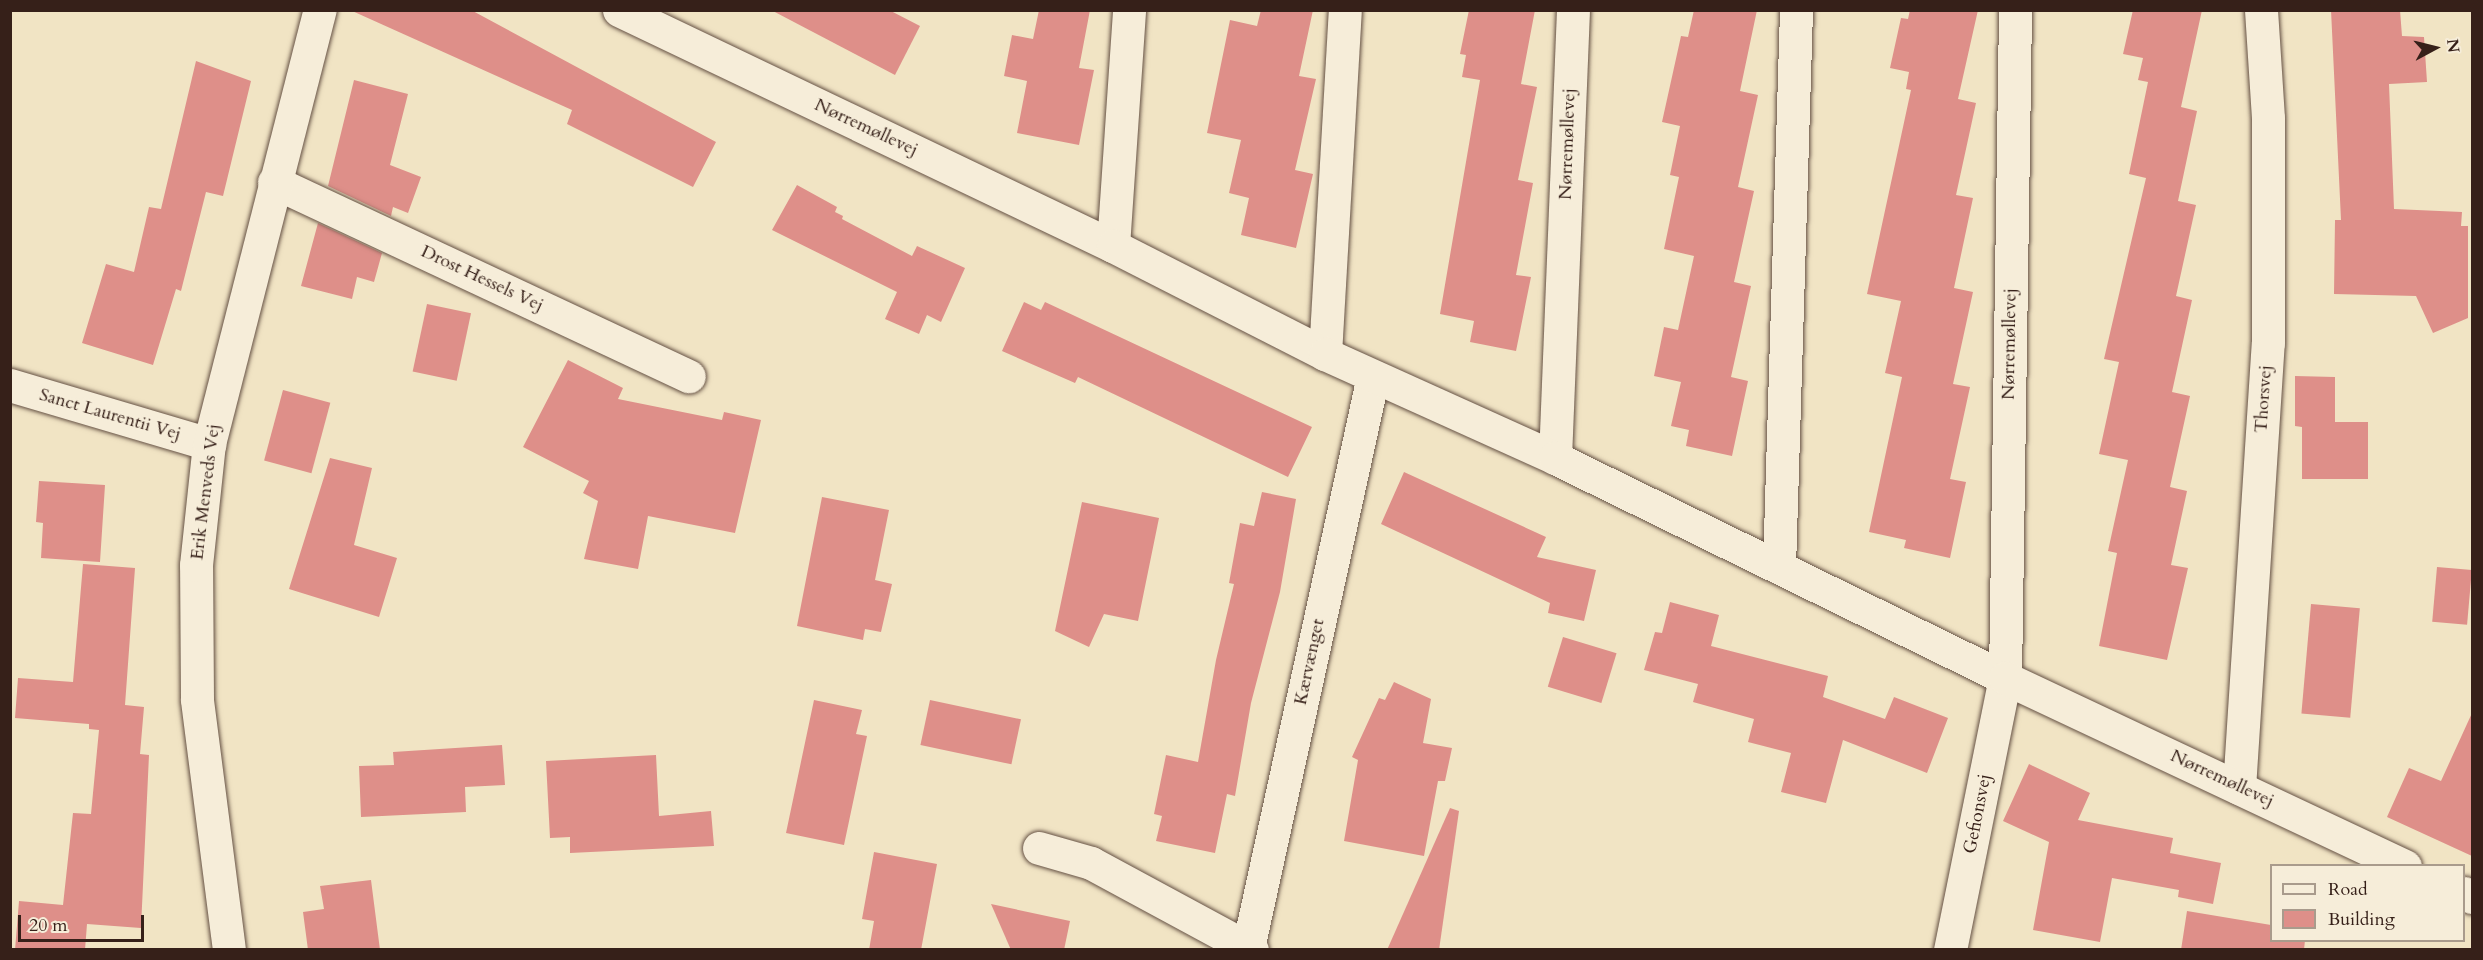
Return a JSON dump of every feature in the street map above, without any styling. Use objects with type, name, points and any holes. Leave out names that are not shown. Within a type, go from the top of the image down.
[{"type":"street","name":"Erik Menveds Vej","points":[[228,950],[197,699],[196,565],[209,444],[274,182],[320,10]]},
{"type":"street","name":"Nørremøllevej","points":[[620,10],[1113,246],[1325,354],[1555,458],[2005,678],[2401,864]]},
{"type":"street","points":[[1113,246],[1129,10]]},
{"type":"street","points":[[1325,354],[1345,10]]},
{"type":"street","name":"Nørremøllevej","points":[[1555,458],[1573,10]]},
{"type":"street","points":[[1779,567],[1796,10]]},
{"type":"street","name":"Nørremøllevej","points":[[2005,678],[2015,10]]},
{"type":"street","name":"Thorsvej","points":[[2239,788],[2268,343],[2268,118],[2261,10]]},
{"type":"street","name":"Drost Hessels Vej","points":[[274,182],[689,376]]},
{"type":"street","name":"Kærvænget","points":[[1039,848],[1091,863],[1250,949],[1373,376]]},
{"type":"street","name":"Sanct Laurentii Vej","points":[[10,385],[209,444]]},
{"type":"street","name":"Gefionsvej","points":[[1950,950],[2005,678]]},
{"type":"building","points":[[350,10],[471,10],[716,142],[693,187],[567,124],[572,110]]},
{"type":"building","points":[[771,10],[889,10],[920,26],[895,75]]},
{"type":"building","points":[[1039,10],[1090,10],[1079,68],[1094,70],[1079,145],[1017,133],[1027,81],[1004,76],[1012,35],[1033,39]]},
{"type":"building","points":[[1261,10],[1313,10],[1299,76],[1316,79],[1295,170],[1313,174],[1296,248],[1241,235],[1249,198],[1229,193],[1241,140],[1207,133],[1230,20],[1257,26]]},
{"type":"building","points":[[1469,10],[1535,10],[1521,84],[1537,87],[1518,180],[1533,183],[1516,275],[1531,277],[1516,351],[1470,342],[1474,321],[1440,314],[1480,80],[1462,77],[1466,55],[1460,54]]},
{"type":"building","points":[[1694,10],[1757,10],[1740,91],[1758,95],[1738,187],[1754,191],[1734,282],[1751,286],[1731,377],[1748,381],[1732,456],[1686,446],[1689,430],[1671,426],[1681,382],[1654,376],[1664,327],[1678,330],[1694,256],[1664,249],[1679,177],[1670,175],[1680,126],[1662,122],[1681,36],[1688,37]]},
{"type":"building","points":[[1910,10],[1978,10],[1958,99],[1976,103],[1956,195],[1973,198],[1954,288],[1973,292],[1953,384],[1970,387],[1950,479],[1966,482],[1950,558],[1904,548],[1906,540],[1869,532],[1902,377],[1885,373],[1901,301],[1867,294],[1911,90],[1906,89],[1909,72],[1890,68],[1901,18],[1908,19]]},
{"type":"building","points":[[2133,10],[2202,10],[2181,107],[2197,111],[2178,201],[2196,205],[2176,296],[2192,300],[2172,392],[2190,396],[2170,487],[2187,491],[2171,565],[2188,568],[2167,660],[2099,646],[2117,553],[2108,551],[2128,460],[2099,454],[2119,362],[2104,359],[2146,178],[2129,174],[2148,82],[2138,80],[2143,58],[2123,54]]},
{"type":"building","points":[[2331,10],[2400,10],[2402,36],[2424,37],[2427,82],[2389,84],[2394,209],[2462,212],[2461,226],[2468,226],[2468,318],[2433,333],[2416,296],[2334,294],[2335,220],[2341,220]]},
{"type":"building","points":[[196,61],[251,81],[223,196],[206,192],[181,291],[176,289],[153,365],[82,343],[106,264],[134,272],[149,207],[161,209]]},
{"type":"building","points":[[354,80],[408,94],[390,165],[421,177],[408,213],[393,207],[391,216],[328,186]]},
{"type":"building","points":[[797,185],[837,207],[835,212],[843,216],[842,219],[912,256],[917,246],[965,268],[941,322],[927,315],[919,334],[885,319],[897,292],[772,230]]},
{"type":"building","points":[[318,223],[382,253],[374,282],[357,277],[352,299],[301,286]]},
{"type":"building","points":[[1024,302],[1041,310],[1045,302],[1312,427],[1288,477],[1078,377],[1075,383],[1002,351]]},
{"type":"building","points":[[427,304],[471,313],[457,381],[413,371]]},
{"type":"building","points":[[568,360],[623,388],[618,399],[722,420],[724,412],[761,420],[735,533],[648,516],[638,569],[584,559],[598,501],[583,493],[589,481],[523,447]]},
{"type":"building","points":[[2295,376],[2335,377],[2335,422],[2368,422],[2368,479],[2302,479],[2302,427],[2295,426]]},
{"type":"building","points":[[283,390],[330,403],[311,473],[264,461]]},
{"type":"building","points":[[330,458],[372,468],[354,545],[397,558],[379,617],[289,589]]},
{"type":"building","points":[[1404,472],[1546,537],[1537,557],[1596,570],[1584,621],[1548,613],[1550,603],[1381,524]]},
{"type":"building","points":[[39,481],[105,485],[100,562],[41,558],[43,523],[36,522]]},
{"type":"building","points":[[1262,492],[1296,499],[1280,592],[1251,703],[1235,796],[1227,794],[1215,853],[1156,841],[1162,816],[1154,814],[1166,755],[1198,762],[1216,660],[1234,584],[1229,583],[1240,523],[1254,526]]},
{"type":"building","points":[[822,497],[889,510],[875,580],[892,584],[881,632],[865,629],[863,640],[797,626]]},
{"type":"building","points":[[1082,502],[1159,518],[1138,621],[1104,614],[1089,647],[1055,631]]},
{"type":"building","points":[[83,564],[135,568],[125,705],[144,707],[140,754],[149,755],[141,928],[87,924],[85,950],[15,950],[19,901],[63,905],[73,813],[91,814],[99,730],[89,729],[89,724],[15,718],[18,678],[73,682]]},
{"type":"building","points":[[2437,567],[2472,570],[2467,625],[2432,622]]},
{"type":"building","points":[[1670,602],[1719,615],[1711,646],[1828,676],[1823,697],[1885,719],[1894,697],[1948,718],[1927,773],[1843,740],[1826,803],[1781,792],[1791,753],[1748,742],[1754,719],[1693,702],[1698,684],[1644,670],[1655,632],[1662,633]]},
{"type":"building","points":[[2311,604],[2360,608],[2350,718],[2301,714]]},
{"type":"building","points":[[1563,637],[1617,653],[1601,703],[1548,687]]},
{"type":"building","points":[[1394,682],[1431,699],[1423,743],[1452,748],[1445,781],[1438,781],[1424,856],[1344,841],[1358,760],[1352,757],[1379,698],[1385,700]]},
{"type":"building","points":[[814,700],[862,710],[856,734],[867,736],[844,845],[786,833]]},
{"type":"building","points":[[930,700],[1021,719],[1011,764],[920,745]]},
{"type":"building","points":[[2472,713],[2472,856],[2387,817],[2409,768],[2441,781]]},
{"type":"building","points":[[502,745],[505,785],[465,787],[466,812],[361,817],[359,766],[394,765],[393,752]]},
{"type":"building","points":[[656,755],[659,816],[711,811],[714,846],[570,853],[570,837],[550,838],[546,761]]},
{"type":"building","points":[[2029,764],[2090,793],[2078,820],[2173,838],[2170,853],[2221,863],[2213,904],[2178,897],[2179,890],[2112,878],[2100,942],[2033,930],[2049,842],[2003,821]]},
{"type":"building","points":[[1450,808],[1459,811],[1439,950],[1387,950]]},
{"type":"building","points":[[874,852],[937,864],[921,950],[869,950],[874,921],[862,919]]},
{"type":"building","points":[[371,880],[380,950],[308,950],[303,912],[324,909],[320,886]]},
{"type":"building","points":[[991,904],[1070,921],[1064,950],[1011,950]]},
{"type":"building","points":[[2187,911],[2270,925],[2270,942],[2305,942],[2304,950],[2181,950]]}]
